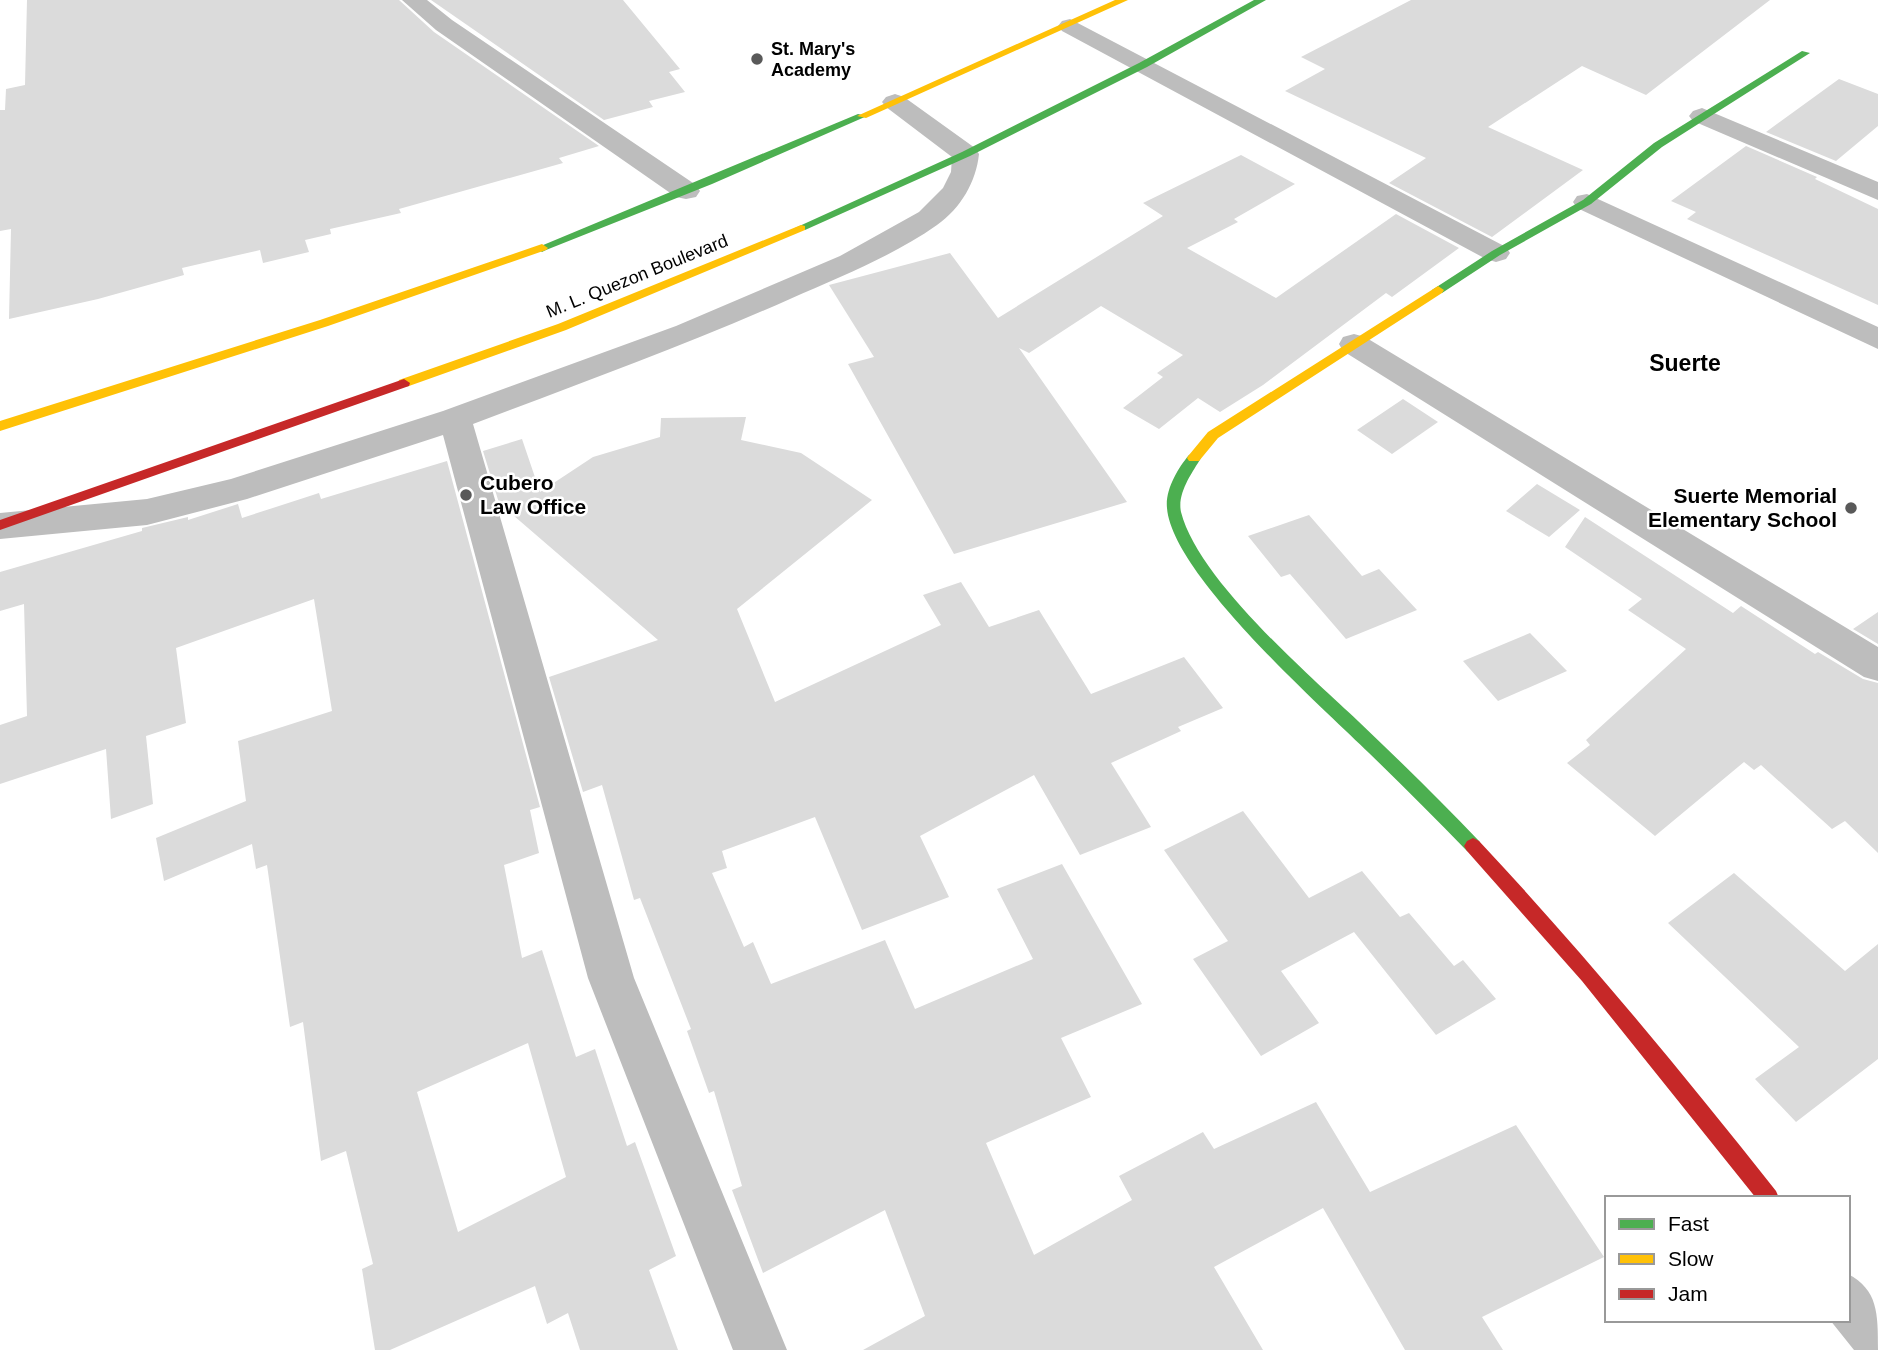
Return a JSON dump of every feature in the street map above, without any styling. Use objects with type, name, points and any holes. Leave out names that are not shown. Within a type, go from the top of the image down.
[{"type":"main road","points":[[0,426],[302,331],[516,257],[686,191],[1070,26],[1122,0]]},
{"type":"main road","name":"M. L. Quezon Boulevard","points":[[0,525],[562,327],[754,249],[966,154],[1143,65],[1261,0]]},
{"type":"main road","points":[[1767,1196],[1669,1070],[1546,923],[1441,813],[1264,641],[1219,589],[1189,547],[1173,508],[1184,469],[1213,435],[1496,253],[1587,202],[1658,145],[1805,53]]},
{"type":"street","points":[[413,0],[444,25],[686,191]]},
{"type":"street","points":[[1070,26],[1496,253]]},
{"type":"street","points":[[0,525],[81,520],[148,512],[248,487],[455,419],[687,333],[850,262],[929,218],[956,191],[964,172],[966,154],[895,102]]},
{"type":"street","points":[[1702,116],[1878,192]]},
{"type":"street","points":[[1587,202],[1878,340]]},
{"type":"street","points":[[1354,344],[1878,666]]},
{"type":"street","points":[[455,419],[611,978],[760,1350]]},
{"type":"street","points":[[1850,1303],[1878,1338]]},
{"type":"building","points":[[27,0],[399,0],[434,32],[599,146],[559,158],[563,163],[399,209],[401,213],[330,229],[331,234],[305,240],[309,252],[263,263],[260,250],[182,268],[184,275],[98,299],[9,319],[11,229],[0,231],[0,110],[5,110],[6,89],[25,85]]},
{"type":"building","points":[[431,0],[623,0],[680,69],[669,72],[685,92],[649,101],[653,107],[604,120]]},
{"type":"building","points":[[1411,0],[1770,0],[1646,95],[1582,66],[1488,127],[1583,170],[1492,237],[1389,183],[1426,158],[1285,91],[1325,69],[1301,57]]},
{"type":"building","points":[[1839,79],[1878,94],[1878,126],[1836,161],[1766,132]]},
{"type":"building","points":[[1746,146],[1817,177],[1815,179],[1878,209],[1878,305],[1687,219],[1696,212],[1671,201]]},
{"type":"building","points":[[1241,155],[1295,184],[1234,219],[1238,222],[1187,248],[1276,298],[1396,214],[1459,248],[1392,297],[1386,293],[1263,385],[1220,412],[1198,398],[1159,429],[1123,408],[1163,377],[1157,373],[1183,355],[1101,306],[1029,353],[1019,348],[1127,502],[954,554],[848,364],[874,357],[829,285],[950,253],[998,318],[1163,216],[1143,203]]},
{"type":"building","points":[[1403,399],[1438,422],[1392,454],[1357,430]]},
{"type":"building","points":[[746,417],[741,440],[801,453],[872,500],[737,609],[775,702],[941,625],[923,595],[961,582],[989,627],[1039,610],[1091,694],[1184,657],[1223,708],[1178,727],[1181,731],[1111,763],[1151,827],[1080,855],[1034,775],[920,836],[949,897],[862,930],[815,817],[722,851],[727,868],[712,873],[744,947],[753,942],[771,984],[885,940],[915,1009],[1033,959],[997,889],[1062,864],[1142,1004],[1061,1038],[1091,1097],[986,1143],[1034,1255],[1132,1200],[1119,1176],[1203,1132],[1214,1149],[1316,1102],[1370,1192],[1516,1125],[1604,1257],[1482,1317],[1503,1350],[1405,1350],[1323,1208],[1214,1267],[1263,1350],[863,1350],[925,1316],[885,1210],[763,1273],[732,1190],[742,1186],[714,1091],[709,1093],[687,1031],[691,1029],[640,898],[634,900],[602,785],[583,792],[549,677],[658,640],[499,503],[483,451],[522,439],[540,492],[593,457],[660,437],[661,418]]},
{"type":"building","points":[[447,461],[540,807],[530,810],[539,853],[504,865],[522,958],[542,950],[576,1057],[595,1049],[627,1146],[635,1142],[676,1256],[649,1270],[678,1350],[580,1350],[568,1313],[547,1324],[535,1286],[390,1350],[375,1350],[362,1269],[373,1264],[346,1151],[321,1161],[303,1022],[290,1027],[267,865],[256,869],[252,844],[164,881],[156,838],[246,801],[238,741],[332,711],[314,599],[176,648],[186,723],[146,736],[153,804],[111,819],[106,749],[0,784],[0,725],[27,716],[24,604],[0,611],[0,572],[142,531],[142,528],[188,517],[188,520],[238,504],[242,518],[319,493],[321,499]],"holes":[[[528,1043],[566,1177],[458,1232],[417,1092]]]},
{"type":"building","points":[[1537,484],[1580,510],[1549,537],[1506,511]]},
{"type":"building","points":[[1309,515],[1362,576],[1379,569],[1417,610],[1346,639],[1290,574],[1281,577],[1248,536]]},
{"type":"building","points":[[1585,517],[1733,613],[1741,606],[1815,654],[1818,652],[1863,679],[1878,683],[1878,853],[1845,821],[1832,829],[1761,765],[1754,770],[1744,762],[1655,836],[1567,763],[1590,745],[1586,740],[1686,649],[1628,610],[1642,599],[1565,547]]},
{"type":"building","points":[[1878,612],[1878,644],[1853,629]]},
{"type":"building","points":[[1530,633],[1567,671],[1498,701],[1463,661]]},
{"type":"building","points":[[1243,811],[1309,898],[1362,871],[1400,917],[1409,913],[1454,966],[1463,960],[1496,999],[1436,1035],[1354,932],[1281,971],[1319,1023],[1261,1056],[1193,959],[1228,941],[1164,850]]},
{"type":"building","points":[[1734,873],[1845,971],[1878,944],[1878,1059],[1796,1122],[1755,1079],[1799,1047],[1668,923]]},
{"type":"traffic: fast","points":[[801,228],[966,154],[1143,65],[1261,0]]},
{"type":"traffic: fast","points":[[1438,290],[1496,253],[1587,202],[1658,145],[1805,53]]},
{"type":"traffic: fast","points":[[542,248],[708,182],[862,116]]},
{"type":"traffic: fast","points":[[1194,458],[1180,483],[1174,511],[1199,562],[1263,639],[1473,846]]},
{"type":"traffic: slow","points":[[862,116],[1123,0]]},
{"type":"traffic: slow","points":[[404,383],[562,327],[801,228]]},
{"type":"traffic: slow","points":[[0,426],[324,323],[542,248]]},
{"type":"traffic: slow","points":[[1194,458],[1213,435],[1438,290]]},
{"type":"traffic: jam","points":[[0,525],[404,383]]},
{"type":"traffic: jam","points":[[1473,846],[1588,975],[1767,1196]]},
{"type":"place","name":"St. Mary's Academy","points":[[757,59]]},
{"type":"place","name":"Cubero Law Office","points":[[466,495]]},
{"type":"place","name":"Suerte Memorial Elementary School","points":[[1851,508]]},
{"type":"district","name":"Suerte","points":[[1685,363]]}]
